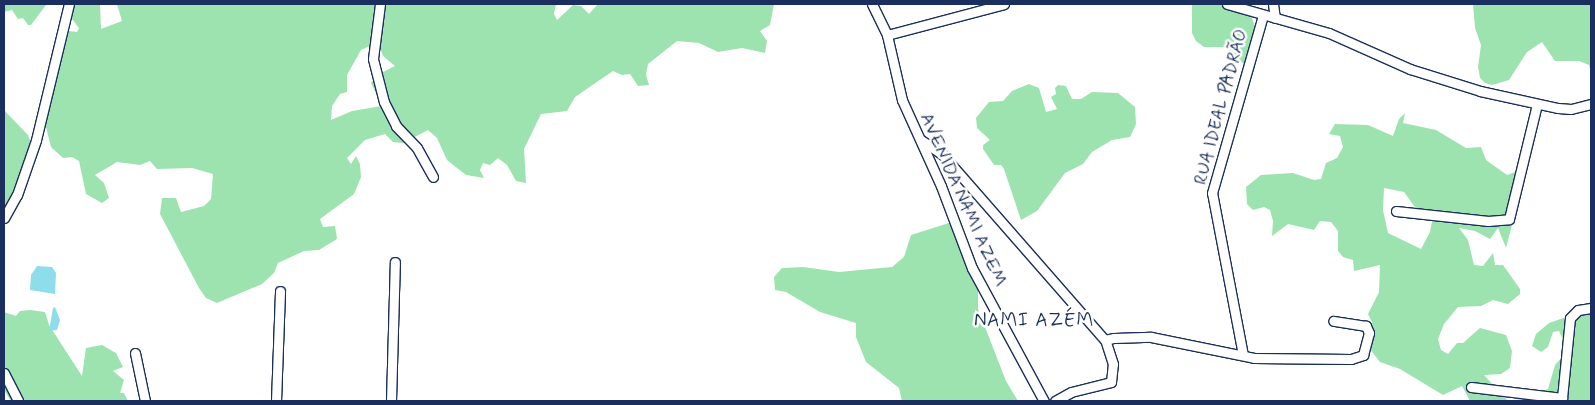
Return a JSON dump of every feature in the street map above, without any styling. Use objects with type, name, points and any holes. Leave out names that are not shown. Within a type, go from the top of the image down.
[{"type":"street","points":[[5,213],[46,107],[69,4]]},
{"type":"street","points":[[380,4],[373,60],[384,102],[396,126],[417,148],[433,177]]},
{"type":"street","name":"AVENIDA NAMI AZEM","points":[[872,4],[887,35],[900,94],[972,268],[1044,401]]},
{"type":"street","points":[[887,35],[1004,4]]},
{"type":"street","points":[[1227,4],[1329,34],[1432,76],[1537,104],[1572,109],[1591,104]]},
{"type":"street","points":[[1273,4],[1275,18]]},
{"type":"street","name":"RUA IDEAL PADRÃO","points":[[1243,355],[1212,193],[1263,15]]},
{"type":"street","points":[[1396,211],[1488,221],[1509,219],[1537,104]]},
{"type":"street","points":[[920,140],[942,154],[1105,340],[1113,364],[1111,382],[1071,392],[1055,401]]},
{"type":"street","points":[[391,401],[395,262]]},
{"type":"street","points":[[276,401],[280,291]]},
{"type":"street","points":[[1471,388],[1562,398],[1570,318],[1578,310],[1591,308]]},
{"type":"street","points":[[1105,340],[1130,336],[1151,337],[1229,355],[1281,360],[1351,359],[1362,356],[1369,333],[1366,326],[1333,321]]},
{"type":"street","points":[[135,353],[146,401]]},
{"type":"street","points":[[4,373],[18,401]]},
{"type":"green space","points":[[4,4],[46,5],[31,25],[28,25],[23,18],[18,19],[12,10],[4,12]]},
{"type":"green space","points":[[71,4],[100,4],[101,29],[122,21],[117,4],[556,4],[554,14],[557,20],[573,5],[581,6],[589,14],[598,4],[774,4],[770,25],[760,31],[767,41],[765,53],[742,48],[718,52],[699,43],[677,41],[648,64],[646,75],[649,85],[638,86],[630,74],[622,75],[613,71],[575,97],[567,111],[541,114],[524,149],[526,183],[516,181],[507,165],[498,158],[490,165],[483,163],[480,170],[484,178],[466,175],[447,160],[437,138],[428,130],[403,143],[393,142],[385,134],[365,140],[347,158],[351,164],[356,156],[360,164],[361,177],[354,194],[320,219],[323,227],[335,226],[337,239],[319,250],[304,251],[278,263],[274,273],[262,284],[217,303],[206,298],[199,288],[160,214],[162,198],[176,198],[181,212],[204,206],[211,199],[213,174],[192,168],[157,169],[150,161],[140,165],[117,162],[95,175],[104,183],[109,198],[102,203],[86,194],[79,161],[72,157],[63,158],[51,147],[44,119],[65,35],[69,31],[77,32],[79,28],[69,15]],"holes":[[[378,42],[383,56],[395,66],[377,75],[371,83],[382,106],[352,111],[331,120],[332,106],[340,94],[347,92],[347,75],[361,50]]]},
{"type":"green space","points":[[1192,4],[1239,4],[1251,16],[1256,29],[1255,68],[1247,83],[1245,65],[1224,47],[1204,47],[1196,41],[1192,33]]},
{"type":"green space","points":[[1473,4],[1591,4],[1591,73],[1589,65],[1579,61],[1555,61],[1542,42],[1527,52],[1509,80],[1492,85],[1485,83],[1480,78],[1478,67],[1481,45],[1475,28]]},
{"type":"green space","points":[[1029,84],[1039,88],[1046,112],[1057,109],[1051,97],[1056,94],[1055,88],[1058,85],[1066,86],[1072,99],[1081,99],[1092,92],[1118,93],[1135,107],[1136,124],[1130,137],[1112,140],[1092,152],[1083,164],[1065,173],[1037,211],[1021,220],[1004,169],[1001,165],[994,165],[983,149],[983,145],[990,140],[977,128],[976,118],[989,102],[1003,101],[1012,91]]},
{"type":"green space","points":[[4,110],[28,135],[32,145],[10,202],[4,206]]},
{"type":"green space","points":[[1405,113],[1403,123],[1436,130],[1466,148],[1481,147],[1486,160],[1507,175],[1518,171],[1514,217],[1506,248],[1498,228],[1490,239],[1475,231],[1459,228],[1468,240],[1474,265],[1483,266],[1493,253],[1495,265],[1503,265],[1520,289],[1520,294],[1508,304],[1493,300],[1481,306],[1458,307],[1444,324],[1438,339],[1441,350],[1448,354],[1457,343],[1463,343],[1480,328],[1506,335],[1512,351],[1510,368],[1501,374],[1484,375],[1508,401],[1470,401],[1462,386],[1443,395],[1400,369],[1380,362],[1369,348],[1372,322],[1368,314],[1379,292],[1380,265],[1354,271],[1353,260],[1343,257],[1338,251],[1338,231],[1331,222],[1320,221],[1314,230],[1288,224],[1272,236],[1273,221],[1270,210],[1264,207],[1253,210],[1247,204],[1246,187],[1261,175],[1293,173],[1314,180],[1321,179],[1326,163],[1337,158],[1343,147],[1340,136],[1329,134],[1335,124],[1368,125],[1393,136],[1399,119]],"holes":[[[1384,188],[1404,192],[1417,210],[1433,216],[1430,232],[1421,249],[1388,233],[1383,210]]]},
{"type":"green space","points":[[952,222],[978,276],[978,309],[1006,381],[1018,401],[902,401],[899,388],[866,362],[856,337],[856,323],[820,312],[786,292],[775,290],[774,277],[782,268],[803,267],[839,272],[892,267],[904,257],[911,235]]},
{"type":"green space","points":[[1591,301],[1591,401],[1514,401],[1548,389],[1555,365],[1563,356],[1563,340],[1559,331],[1553,332],[1548,347],[1541,352],[1532,346],[1536,334],[1549,323],[1572,315]]},
{"type":"green space","points":[[20,311],[45,312],[49,325],[82,376],[86,348],[102,345],[116,353],[123,367],[113,371],[124,380],[120,393],[124,393],[128,401],[11,401],[4,390],[4,312],[16,316]]},
{"type":"water","points":[[37,266],[52,267],[56,273],[55,294],[30,290],[31,275]]},
{"type":"water","points":[[55,307],[60,320],[57,330],[49,331],[53,308]]},
{"type":"district","name":"NAMI AZÉM","points":[[1034,321]]}]
